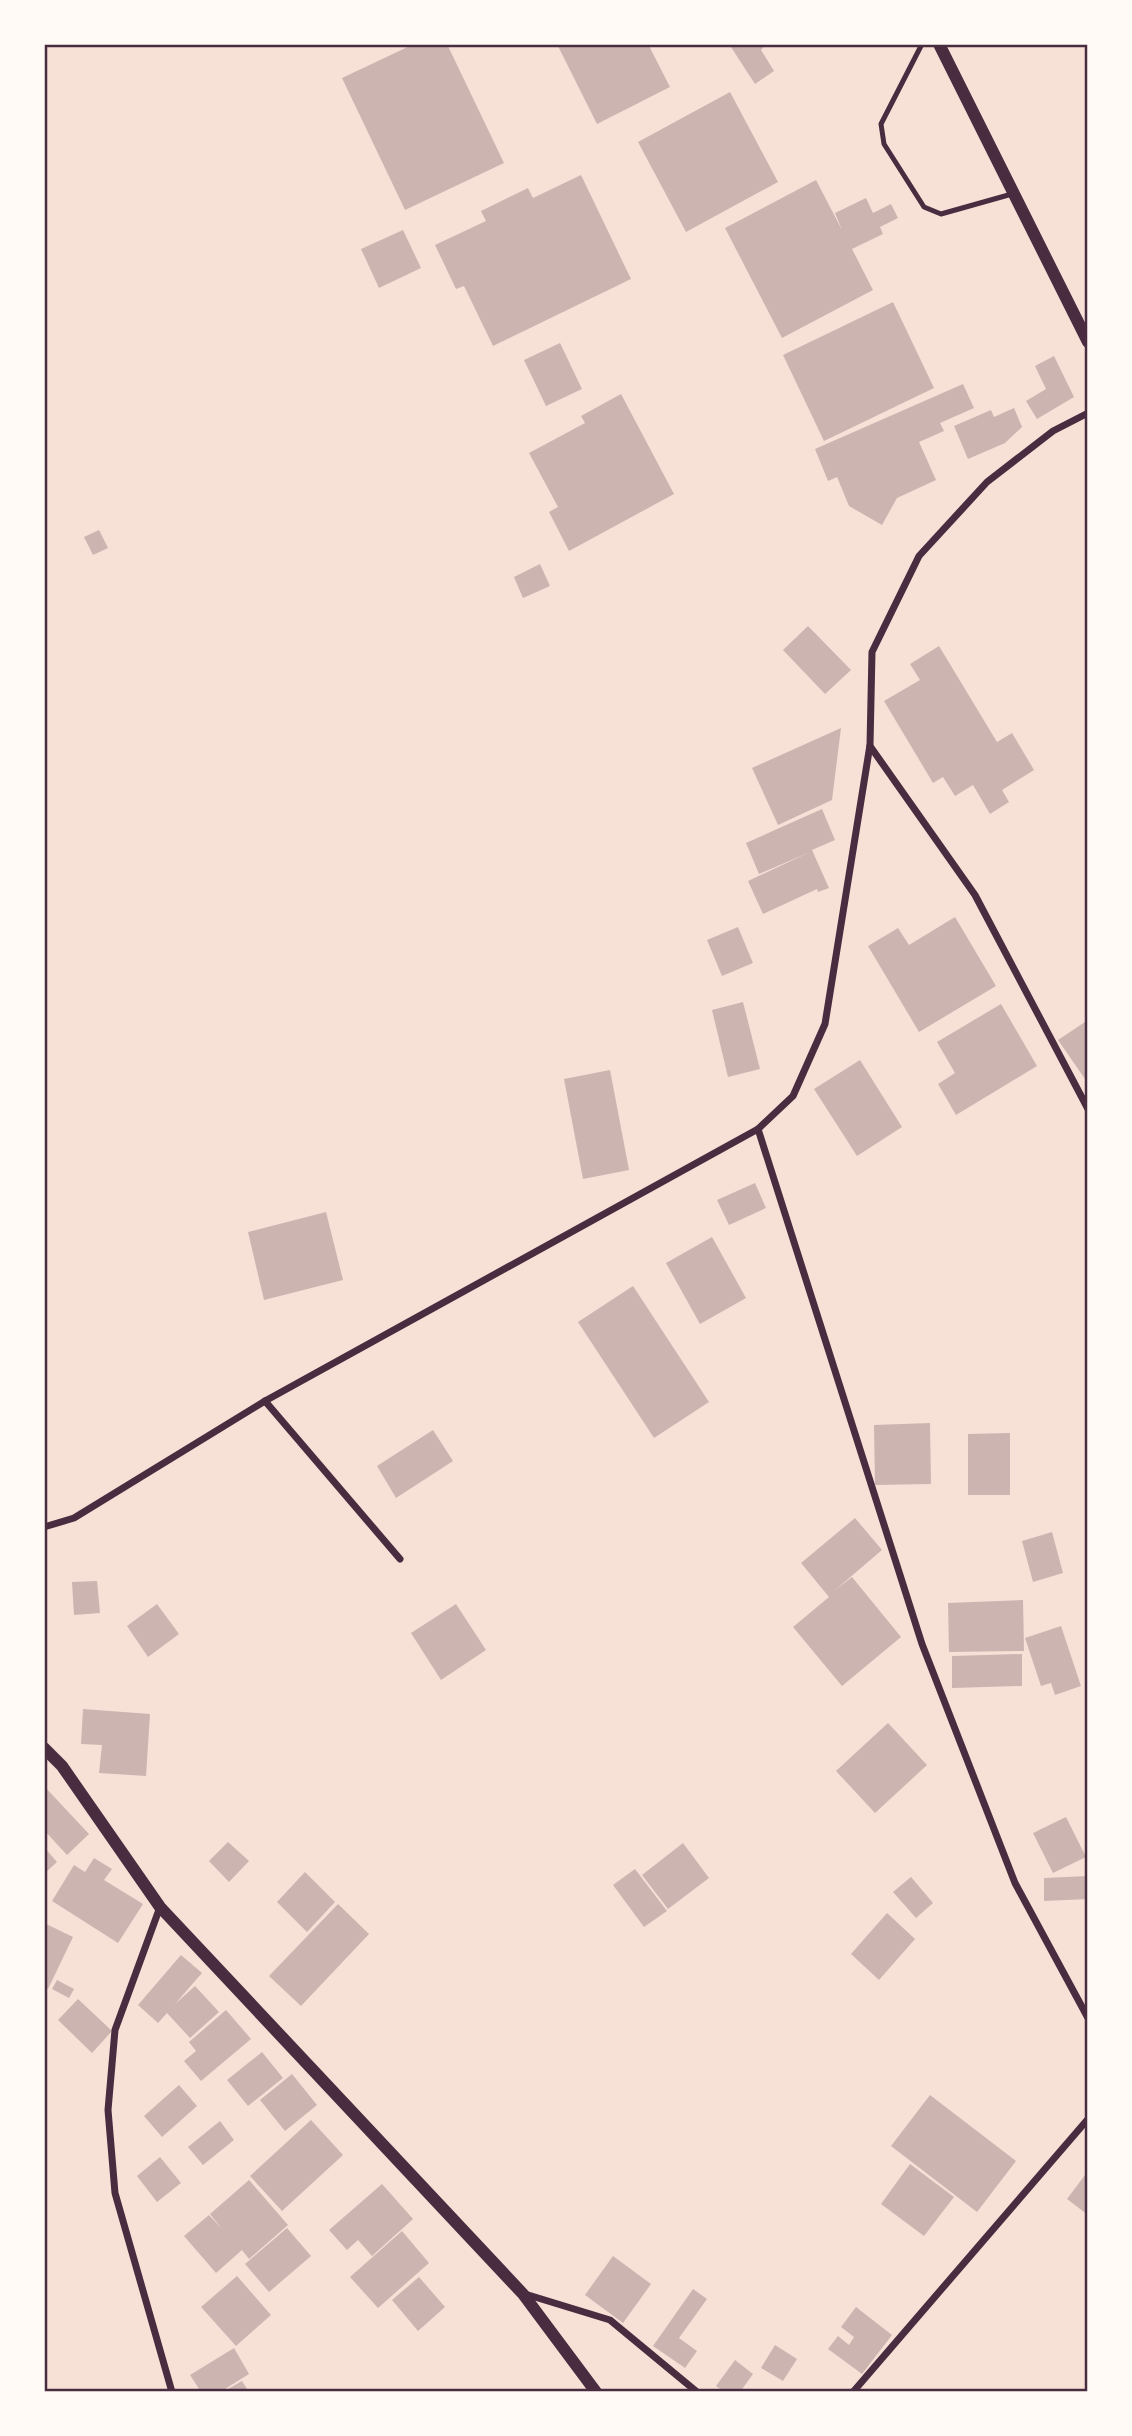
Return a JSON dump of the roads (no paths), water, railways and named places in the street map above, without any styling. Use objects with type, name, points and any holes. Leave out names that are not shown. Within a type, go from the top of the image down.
[{"type":"street","points":[[939,44],[1088,342]]},
{"type":"street","points":[[44,1527],[74,1518],[265,1401],[758,1129],[793,1096],[825,1024],[870,745],[872,652],[919,556],[987,482],[1053,431],[1088,414]]},
{"type":"street","points":[[870,745],[975,895],[1088,1109]]},
{"type":"street","points":[[758,1129],[922,1644],[1015,1883],[1088,2018]]},
{"type":"street","points":[[265,1401],[400,1559]]},
{"type":"street","points":[[44,1748],[62,1766],[160,1907],[523,2294],[596,2392]]},
{"type":"street","points":[[160,1907],[115,2030],[108,2110],[115,2193],[172,2392]]},
{"type":"street","points":[[853,2392],[1088,2119]]},
{"type":"street","points":[[523,2294],[610,2320],[697,2392]]},
{"type":"lane","points":[[922,44],[881,124],[884,144],[924,207],[941,214],[1014,194]]}]
